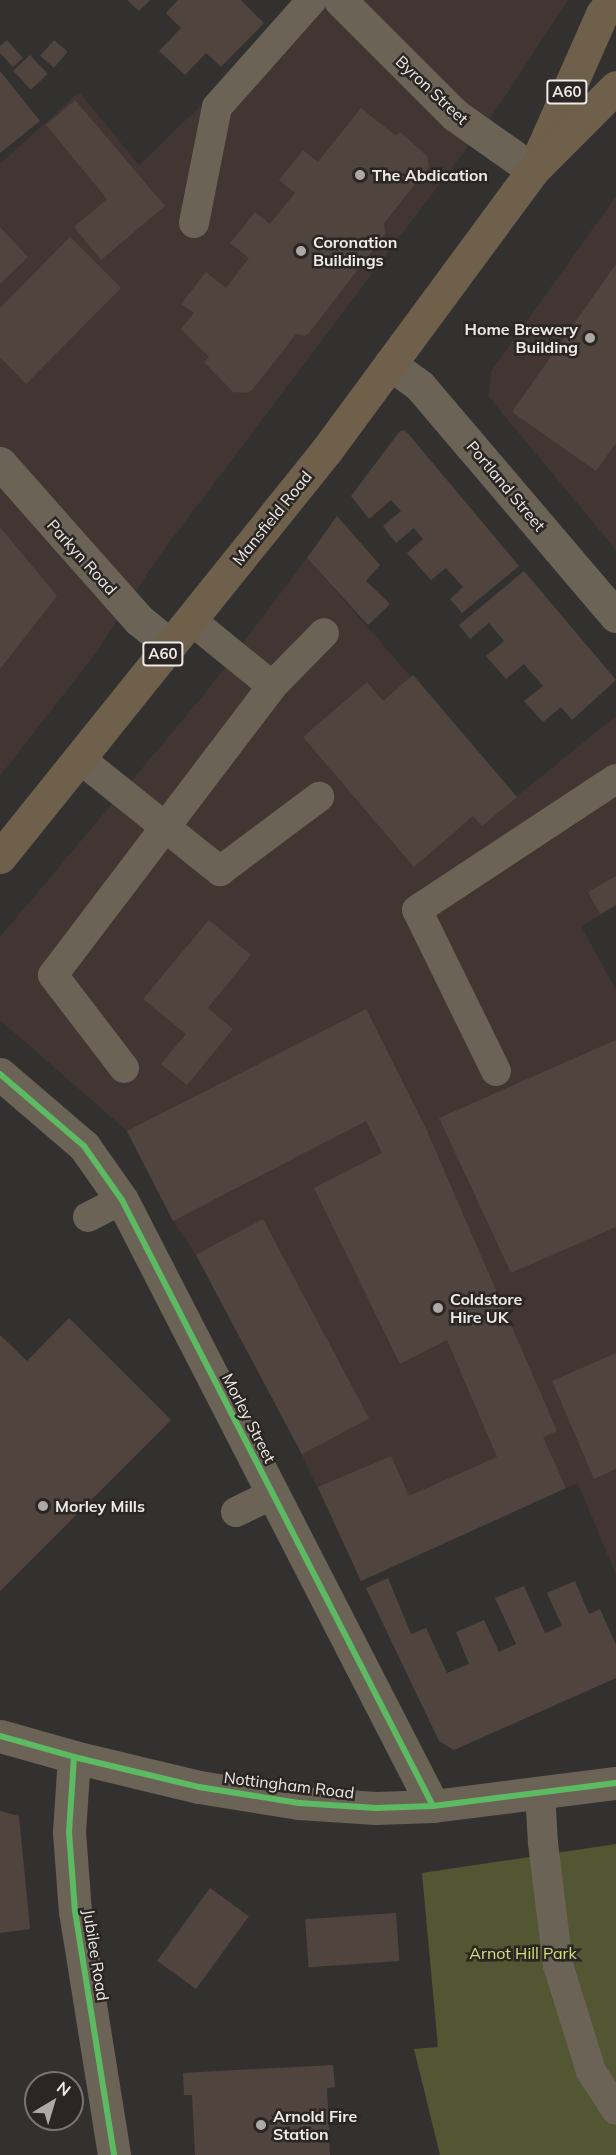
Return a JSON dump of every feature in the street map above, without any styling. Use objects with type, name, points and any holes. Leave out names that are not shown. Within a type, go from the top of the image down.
[{"type":"highway","name":"Mansfield Road","points":[[532,170],[602,14],[612,0]]},
{"type":"highway","name":"Mansfield Road","points":[[0,857],[326,451],[532,170],[616,87]]},
{"type":"street","name":"Byron Street","points":[[340,0],[455,115],[532,170]]},
{"type":"street","name":"Portland Street","points":[[390,364],[420,386],[616,616]]},
{"type":"street","name":"Parkyn Road","points":[[0,463],[139,620],[170,645]]},
{"type":"street","name":"Morley Street","points":[[0,1074],[84,1146],[122,1200],[433,1806]]},
{"type":"street","name":"Nottingham Road","points":[[0,1736],[74,1757],[199,1787],[299,1803],[376,1808],[433,1806],[616,1783]]},
{"type":"street","name":"Jubilee Road","points":[[74,1757],[69,1832],[75,1911],[114,2155]]},
{"type":"lane","points":[[194,223],[217,107],[312,0]]},
{"type":"lane","points":[[190,620],[272,686]]},
{"type":"lane","points":[[124,1068],[53,975],[272,686],[324,633]]},
{"type":"lane","points":[[80,758],[220,871],[319,797]]},
{"type":"lane","points":[[496,1071],[417,910],[616,778]]},
{"type":"lane","points":[[88,1217],[122,1200]]},
{"type":"lane","points":[[236,1512],[273,1494]]},
{"type":"lane","points":[[540,1793],[543,1843],[558,1965],[591,2071],[616,2110]]},
{"type":"shaded area","points":[[311,0],[568,0],[500,104],[157,559],[96,653],[0,776],[0,164],[79,92],[139,165]]},
{"type":"shaded area","points":[[616,196],[616,550],[489,397],[491,371]]},
{"type":"shaded area","points":[[307,558],[516,797],[616,716],[616,906],[581,926],[616,990],[616,1575],[578,1483],[361,1581],[301,1453],[196,1255],[173,1221],[127,1131],[0,1020],[0,937],[207,691]]},
{"type":"green space","name":"Arnot Hill Park","points":[[616,1844],[616,2155],[440,2155],[414,2049],[438,2047],[422,1873]]},
{"type":"building","points":[[127,0],[150,0],[139,11]]},
{"type":"building","points":[[178,0],[241,0],[264,23],[221,67],[206,53],[185,75],[159,51],[181,28],[166,13]]},
{"type":"building","points":[[7,40],[23,58],[13,67],[0,53],[0,46]]},
{"type":"building","points":[[54,40],[68,52],[54,68],[40,56]]},
{"type":"building","points":[[30,55],[48,74],[31,90],[13,71]]},
{"type":"building","points":[[0,71],[40,121],[0,153]]},
{"type":"building","points":[[75,100],[165,206],[101,260],[74,227],[107,199],[46,125]]},
{"type":"building","name":"Coronation Buildings","points":[[361,108],[396,136],[400,132],[427,156],[429,167],[384,223],[385,234],[309,333],[305,336],[296,334],[248,393],[233,392],[204,362],[209,357],[181,329],[194,313],[181,304],[206,272],[226,288],[249,258],[230,243],[255,212],[270,224],[295,193],[279,180],[303,150],[318,162]]},
{"type":"building","points":[[0,227],[28,257],[0,284]]},
{"type":"building","points":[[70,237],[121,288],[26,384],[0,357],[0,308]]},
{"type":"building","name":"Home Brewery Building","points":[[616,264],[616,443],[596,471],[512,412]]},
{"type":"building","points":[[405,430],[519,566],[462,613],[450,599],[463,587],[446,568],[431,580],[407,553],[423,539],[414,528],[396,543],[383,526],[401,511],[391,500],[369,519],[351,496],[400,431]]},
{"type":"building","points":[[337,516],[380,565],[366,581],[390,604],[368,625],[307,558]]},
{"type":"building","points":[[0,527],[57,596],[0,669]]},
{"type":"building","points":[[524,571],[616,680],[572,720],[561,707],[543,722],[524,701],[543,686],[524,664],[506,679],[486,656],[504,641],[489,623],[470,639],[459,625]]},
{"type":"building","points":[[413,675],[517,797],[482,826],[473,816],[414,867],[303,737],[367,682],[383,701]]},
{"type":"building","points":[[616,876],[616,905],[600,914],[588,892]]},
{"type":"building","points":[[209,920],[251,955],[208,1008],[233,1029],[187,1085],[161,1064],[186,1034],[143,999]]},
{"type":"building","points":[[366,1009],[427,1131],[557,1431],[543,1437],[566,1488],[361,1581],[318,1487],[391,1456],[409,1496],[497,1457],[447,1340],[400,1364],[314,1188],[382,1153],[366,1121],[173,1221],[127,1131]]},
{"type":"building","points":[[616,1040],[616,1227],[511,1273],[439,1118]]},
{"type":"building","points":[[263,1219],[369,1419],[302,1454],[196,1255]]},
{"type":"building","name":"Morley Mills","points":[[69,1318],[171,1420],[0,1591],[0,1335],[27,1361]]},
{"type":"building","points":[[616,1353],[616,1469],[594,1479],[552,1381]]},
{"type":"building","points":[[388,1578],[411,1634],[426,1628],[447,1673],[469,1664],[456,1632],[484,1620],[499,1652],[516,1644],[495,1598],[524,1586],[545,1633],[562,1626],[547,1593],[575,1581],[589,1614],[600,1609],[616,1645],[616,1678],[454,1750],[439,1741],[366,1588]]},
{"type":"building","points":[[0,1811],[19,1816],[30,1929],[0,1933]]},
{"type":"building","points":[[210,1888],[249,1916],[196,1989],[157,1961]]},
{"type":"building","points":[[396,1913],[399,1961],[309,1967],[305,1919]]},
{"type":"building","name":"Arnold Fire Station","points":[[333,2065],[335,2087],[327,2088],[330,2155],[195,2155],[192,2095],[184,2095],[183,2073]]},
{"type":"cycle path","points":[[0,1074],[84,1146],[122,1200],[433,1806]]},
{"type":"cycle path","points":[[0,1736],[74,1757],[199,1787],[299,1803],[376,1808],[433,1806],[616,1783]]},
{"type":"cycle path","points":[[74,1757],[69,1832],[75,1911],[114,2155]]},
{"type":"place","name":"The Abdication","points":[[360,175]]},
{"type":"place","name":"Coronation Buildings","points":[[301,251]]},
{"type":"place","name":"Home Brewery Building","points":[[590,338]]},
{"type":"place","name":"Coldstore Hire UK","points":[[438,1308]]},
{"type":"place","name":"Morley Mills","points":[[43,1506]]},
{"type":"place","name":"Arnold Fire Station","points":[[261,2125]]}]
